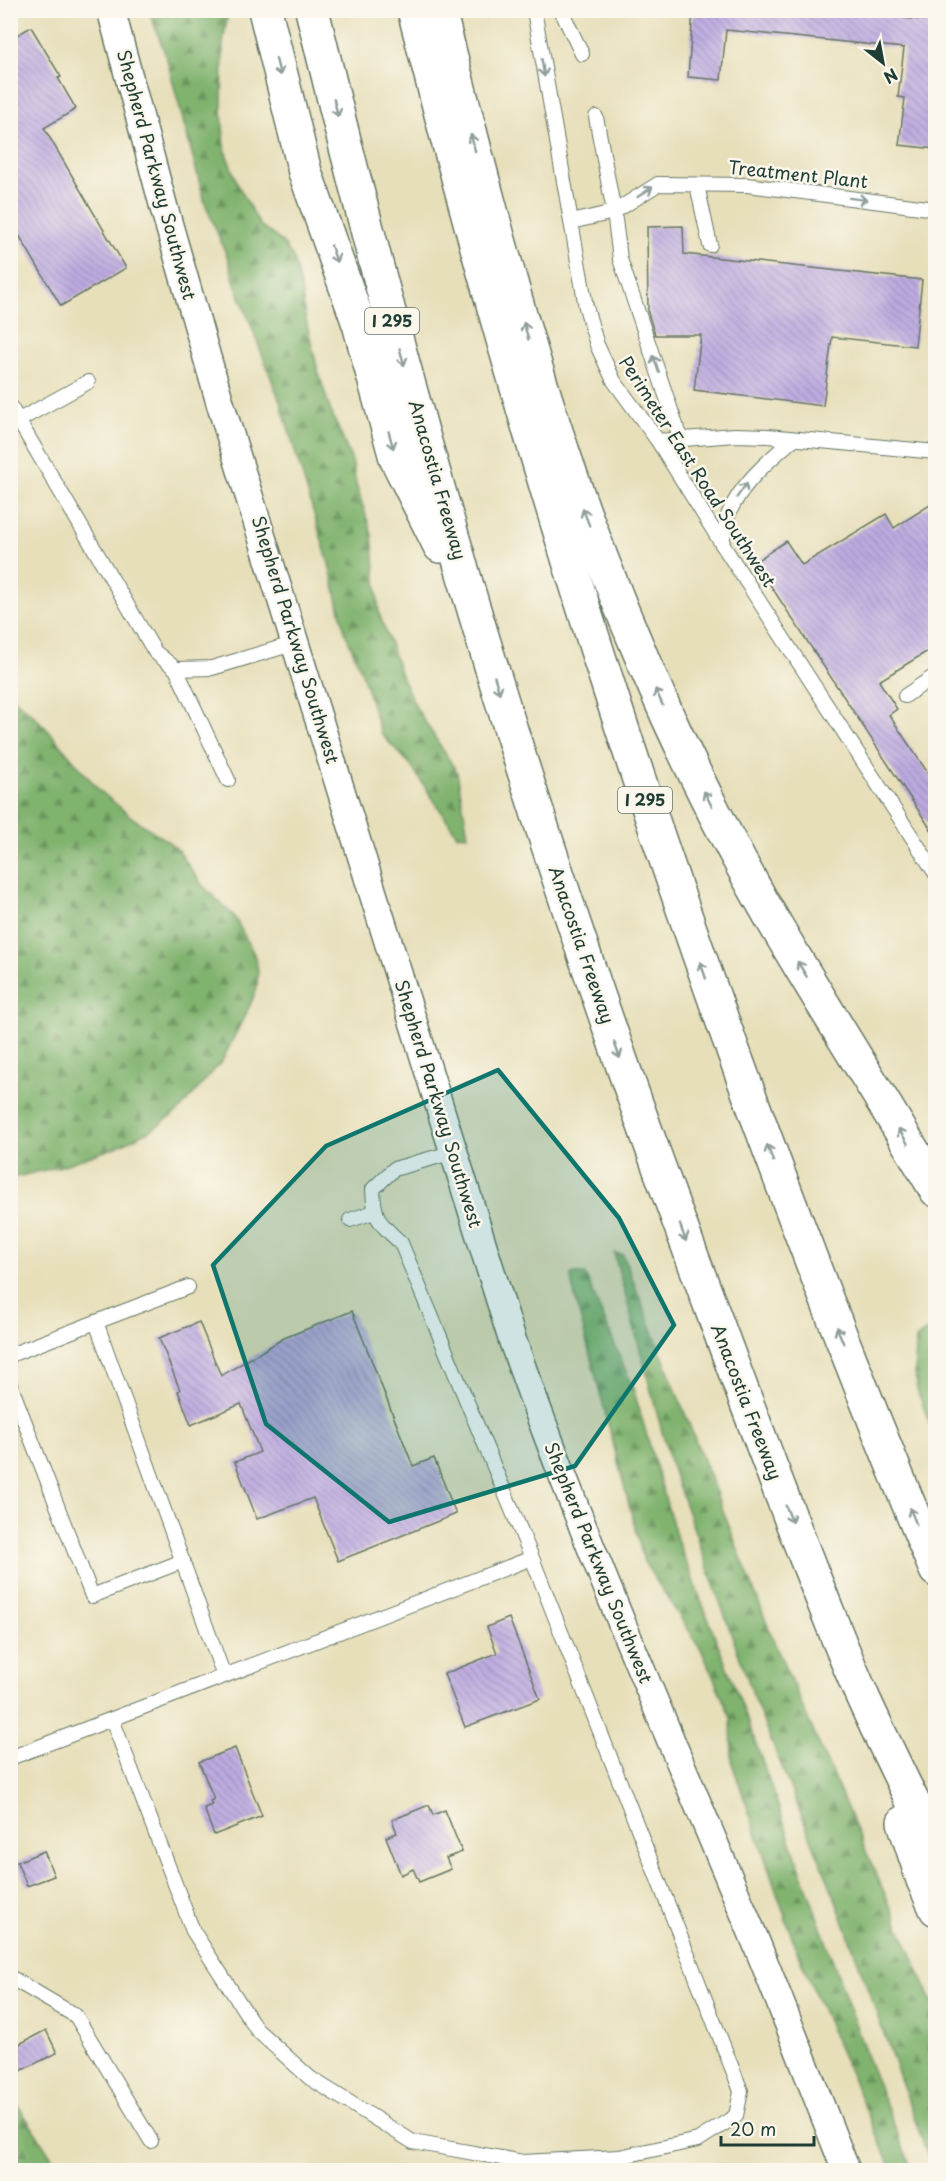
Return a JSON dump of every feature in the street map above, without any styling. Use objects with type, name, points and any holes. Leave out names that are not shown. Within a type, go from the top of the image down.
[{"type":"highway","points":[[264,10],[305,172],[359,324],[396,458],[480,629]]},
{"type":"highway","name":"Anacostia Freeway","points":[[312,10],[384,295],[480,629],[550,853],[658,1167],[778,1488],[863,1697],[936,1850]]},
{"type":"highway","name":"I 295","points":[[414,10],[472,232],[534,452],[652,820],[766,1142],[832,1314],[936,1570]]},
{"type":"highway","points":[[439,10],[495,222],[545,398],[582,506],[622,611],[684,750],[747,875],[936,1190]]},
{"type":"highway","points":[[863,1697],[923,1880],[936,1909]]},
{"type":"street","name":"Shepherd Parkway Southwest","points":[[111,10],[221,406],[500,1302],[560,1471],[616,1613],[752,1932],[846,2170]]},
{"type":"lane","name":"Perimeter East Road Southwest","points":[[534,10],[586,307],[597,345],[615,381],[658,441],[936,874]]},
{"type":"lane","points":[[561,10],[582,54]]},
{"type":"lane","points":[[596,117],[614,212],[620,259],[681,440]]},
{"type":"lane","name":"Treatment Plant","points":[[571,222],[614,212],[658,184],[747,185],[936,209]]},
{"type":"lane","points":[[697,185],[710,244]]},
{"type":"lane","points":[[15,423],[88,382]]},
{"type":"lane","points":[[10,406],[15,423],[155,652],[176,669],[228,780]]},
{"type":"lane","points":[[658,441],[735,435],[934,450]]},
{"type":"lane","points":[[722,544],[728,514],[739,493],[757,470],[793,439]]},
{"type":"lane","points":[[176,669],[212,668],[296,643]]},
{"type":"lane","points":[[905,696],[936,675]]},
{"type":"lane","points":[[112,1719],[194,1931],[257,2030],[310,2078],[413,2142],[523,2162],[619,2157],[698,2140],[736,2116],[741,2091],[532,1558],[401,1243],[384,1228],[374,1212],[373,1189],[394,1169],[453,1152]]},
{"type":"lane","points":[[350,1220],[374,1212]]},
{"type":"lane","points":[[10,1355],[188,1287]]},
{"type":"lane","points":[[96,1322],[224,1676]]},
{"type":"lane","points":[[10,1384],[92,1596],[183,1561]]},
{"type":"lane","points":[[10,1758],[532,1558]]},
{"type":"lane","points":[[10,1977],[76,2016],[151,2141]]},
{"type":"highlighted area","points":[[498,1070],[619,1218],[674,1325],[575,1466],[389,1522],[266,1424],[213,1265],[326,1146]]},
{"type":"green space","points":[[149,11],[227,11],[223,43],[222,114],[225,151],[238,185],[260,225],[282,242],[293,257],[318,371],[330,409],[352,461],[356,484],[372,535],[379,613],[402,678],[417,709],[457,772],[468,835],[457,835],[409,763],[382,735],[363,676],[345,632],[329,564],[281,404],[235,283],[229,261],[205,203],[166,56]]},
{"type":"green space","points":[[11,696],[48,730],[98,789],[134,819],[178,850],[202,885],[234,916],[254,954],[258,970],[257,986],[252,1001],[222,1061],[179,1111],[151,1130],[114,1148],[58,1167],[11,1178]]},
{"type":"green space","points":[[614,1253],[623,1255],[775,1644],[935,2008],[935,2170],[933,2170],[834,1895],[759,1711],[671,1465]]},
{"type":"green space","points":[[571,1274],[585,1274],[633,1388],[677,1539],[748,1721],[867,2057],[912,2170],[892,2170],[798,1954],[732,1763],[731,1718],[701,1649],[644,1562]]},
{"type":"green space","points":[[935,1324],[935,1438],[917,1389],[915,1372],[916,1339]]},
{"type":"green space","points":[[11,2095],[60,2170],[11,2170]]},
{"type":"building","points":[[693,10],[854,10],[936,21],[936,149],[899,145],[905,98],[898,97],[904,48],[726,30],[721,80],[688,77]]},
{"type":"building","points":[[31,27],[61,77],[58,78],[76,109],[44,128],[126,268],[61,306],[10,220],[10,39]]},
{"type":"building","points":[[683,226],[684,254],[922,280],[915,346],[832,337],[823,406],[694,390],[701,335],[655,335],[648,313],[647,227]]},
{"type":"building","points":[[936,501],[936,646],[879,681],[897,709],[889,715],[936,785],[936,837],[755,562],[786,541],[802,565],[886,514],[894,528]]},
{"type":"building","points":[[352,1311],[413,1466],[434,1458],[456,1514],[338,1561],[313,1498],[257,1519],[235,1462],[260,1452],[241,1404],[191,1425],[159,1338],[199,1322],[221,1376],[284,1338]]},
{"type":"building","points":[[509,1618],[540,1699],[465,1727],[444,1674],[497,1653],[487,1627]]},
{"type":"building","points":[[235,1748],[262,1816],[214,1835],[204,1808],[212,1805],[210,1801],[214,1799],[199,1762]]},
{"type":"building","points":[[429,1805],[433,1815],[445,1810],[462,1852],[446,1858],[451,1869],[419,1882],[413,1869],[401,1875],[386,1837],[397,1833],[392,1820]]},
{"type":"building","points":[[44,1851],[54,1876],[27,1886],[17,1862]]},
{"type":"building","points":[[46,2030],[57,2053],[10,2076],[10,2049]]}]
